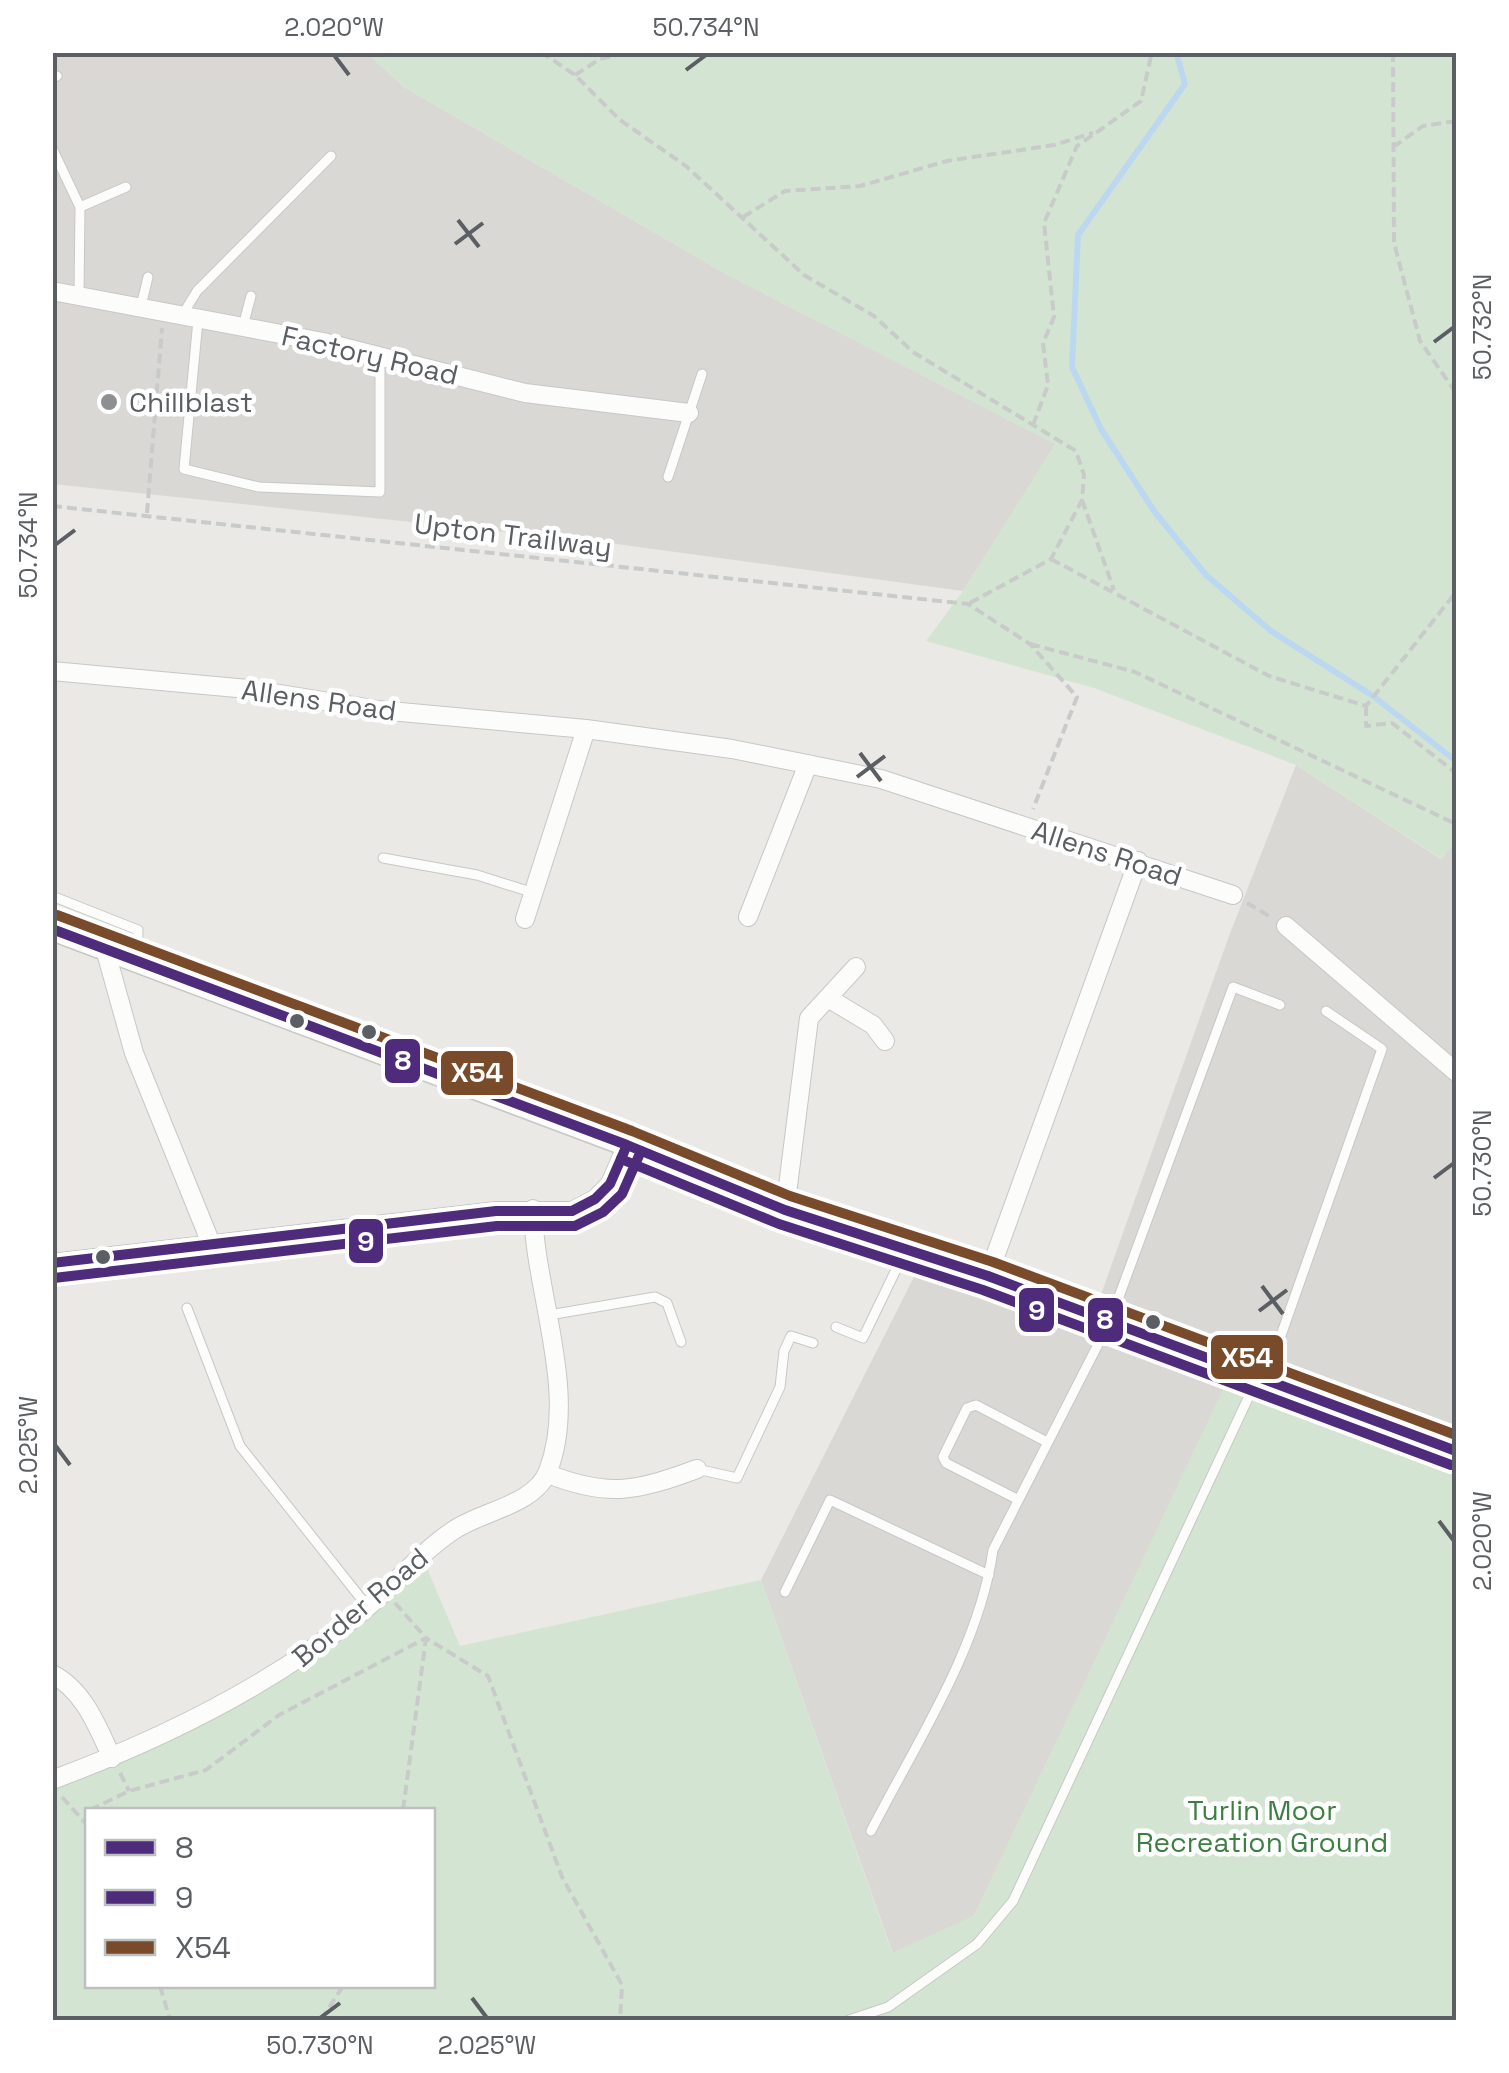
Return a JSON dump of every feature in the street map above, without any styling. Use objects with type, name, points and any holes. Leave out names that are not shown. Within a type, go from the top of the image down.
[{"type":"main road","points":[[52,929],[627,1145],[785,1210],[988,1276],[1456,1451]]},
{"type":"street","name":"Factory Road","points":[[52,291],[243,326],[526,393],[689,413]]},
{"type":"street","name":"Allens Road","points":[[52,670],[732,748],[880,780],[1233,895]]},
{"type":"street","points":[[525,919],[586,729]]},
{"type":"street","points":[[748,917],[808,764]]},
{"type":"street","points":[[988,1276],[1138,861]]},
{"type":"street","points":[[1286,926],[1456,1072]]},
{"type":"street","points":[[105,949],[134,1053],[212,1246]]},
{"type":"street","points":[[1336,969],[1350,954]]},
{"type":"street","points":[[785,1210],[809,1018],[856,967]]},
{"type":"street","points":[[828,998],[873,1025],[886,1041]]},
{"type":"street","points":[[52,1263],[533,1209],[572,1211],[595,1199],[610,1184],[627,1145]]},
{"type":"street","points":[[533,1209],[561,1418],[548,1474],[583,1489],[609,1491],[644,1488],[698,1469]]},
{"type":"street","name":"Border Road","points":[[52,1783],[112,1758],[278,1674],[367,1607],[455,1529],[486,1511],[512,1504],[548,1474]]},
{"type":"street","points":[[52,1674],[71,1687],[89,1710],[112,1758]]},
{"type":"lane","points":[[52,148],[80,207],[79,294]]},
{"type":"lane","points":[[332,156],[197,291],[182,314],[184,469],[260,487],[380,492],[380,356]]},
{"type":"lane","points":[[80,207],[126,187]]},
{"type":"lane","points":[[141,306],[148,277]]},
{"type":"lane","points":[[243,326],[251,296]]},
{"type":"lane","points":[[668,476],[702,374]]},
{"type":"lane","points":[[383,858],[450,868],[534,893]]},
{"type":"lane","points":[[52,896],[138,930],[136,961]]},
{"type":"lane","points":[[870,1832],[950,1676],[989,1575],[993,1550],[1110,1321],[1233,988],[1280,1005]]},
{"type":"lane","points":[[850,2020],[888,2007],[977,1944],[1013,1900],[1262,1378],[1382,1049],[1326,1011]]},
{"type":"lane","points":[[836,1326],[863,1338],[906,1249]]},
{"type":"lane","points":[[546,1316],[655,1297],[667,1303],[681,1342]]},
{"type":"lane","points":[[188,1308],[240,1446],[367,1607]]},
{"type":"lane","points":[[698,1469],[737,1478],[780,1387],[784,1351],[791,1336],[813,1344]]},
{"type":"lane","points":[[1017,1499],[943,1457],[967,1408],[976,1405],[1046,1442]]},
{"type":"lane","points":[[785,1592],[830,1500],[989,1575]]},
{"type":"lane","points":[[888,2007],[888,2020]]},
{"type":"path","points":[[541,52],[574,75],[620,120],[686,166],[804,275],[874,316],[913,352],[1076,451],[1084,475],[1082,500],[1052,559],[968,604],[1030,644],[1077,697],[1026,827]]},
{"type":"path","points":[[574,75],[600,59],[629,52]]},
{"type":"path","points":[[1033,426],[1048,385],[1042,344],[1054,317],[1044,223],[1078,146],[1141,101],[1152,52]]},
{"type":"path","points":[[1392,52],[1391,148],[1398,259],[1420,341],[1456,393]]},
{"type":"path","points":[[1391,148],[1423,126],[1456,121]]},
{"type":"path","points":[[743,217],[784,191],[860,186],[947,162],[1054,145],[1095,132]]},
{"type":"path","points":[[147,513],[182,314]]},
{"type":"path","points":[[1082,500],[1115,593]]},
{"type":"path","name":"Upton Trailway","points":[[52,506],[147,513],[968,604]]},
{"type":"path","points":[[1052,559],[1269,676],[1366,706]]},
{"type":"path","points":[[1456,592],[1366,706],[1366,726],[1392,723],[1456,773]]},
{"type":"path","points":[[1030,644],[1135,672],[1456,824]]},
{"type":"path","points":[[1233,895],[1286,926]]},
{"type":"path","points":[[384,1591],[426,1638],[488,1676],[562,1877],[622,1985],[620,2020]]},
{"type":"path","points":[[403,1808],[426,1638]]},
{"type":"path","points":[[95,1808],[130,1791],[206,1770],[279,1715],[426,1638]]},
{"type":"path","points":[[52,1783],[85,1823]]},
{"type":"path","points":[[79,1816],[85,1813]]},
{"type":"path","points":[[161,1988],[170,2020]]},
{"type":"path","points":[[321,2020],[342,1988]]},
{"type":"shaded area","points":[[52,53],[367,53],[404,87],[726,274],[1056,444],[963,591],[609,543],[53,484]]},
{"type":"shaded area","points":[[1296,765],[1441,859],[1456,841],[1456,1451],[1234,1368],[974,1916],[893,1954],[761,1580],[925,1255],[1094,1314],[1229,936]]},
{"type":"green space","points":[[367,53],[1456,53],[1456,841],[1442,859],[1296,765],[1094,688],[926,641],[963,591],[1055,444],[726,274],[404,87]]},
{"type":"green space","name":"Turlin Moor Recreation Ground","points":[[1228,1379],[1456,1465],[1456,2020],[53,2020],[53,1780],[278,1674],[421,1554],[460,1646],[761,1580],[892,1953],[974,1916]]},
{"type":"waterway","points":[[1176,52],[1185,84],[1078,235],[1072,367],[1101,429],[1154,511],[1206,575],[1271,631],[1373,696],[1456,761]]},
{"type":"transit line","name":"X54","points":[[57,915],[632,1131],[790,1196],[993,1262],[1456,1435]]},
{"type":"transit line","name":"8","points":[[52,929],[627,1145],[785,1210],[988,1276],[1456,1451]]},
{"type":"transit line","name":"8","points":[[52,1263],[496,1211],[572,1211],[595,1199],[610,1184],[627,1145]]},
{"type":"transit line","name":"9","points":[[54,1278],[497,1226],[575,1226],[603,1212],[622,1194],[641,1151]]},
{"type":"transit line","name":"9","points":[[621,1159],[779,1224],[983,1290],[1451,1465]]},
{"type":"place","name":"Chillblast","points":[[109,402]]}]
